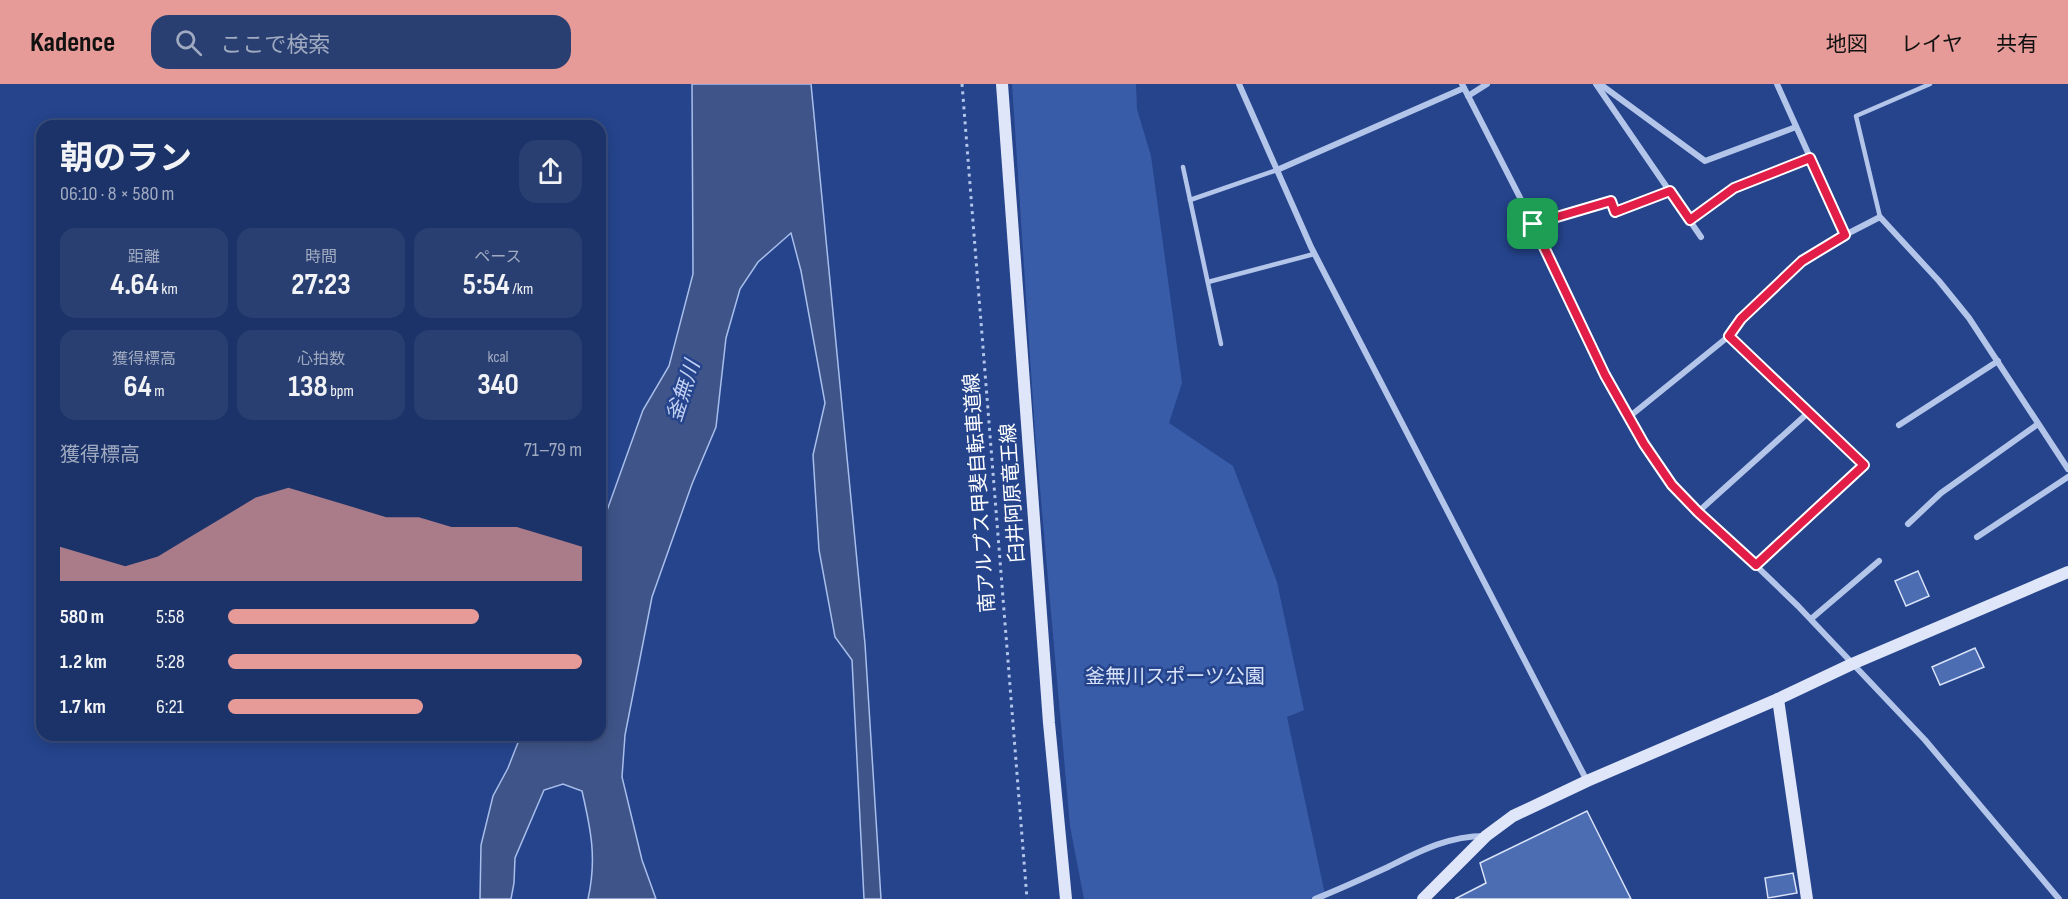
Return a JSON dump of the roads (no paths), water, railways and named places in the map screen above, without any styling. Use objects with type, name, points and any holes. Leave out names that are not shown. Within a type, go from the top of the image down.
[{"type":"street","name":"臼井阿原竜王線","points":[[1002,84],[1049,723],[1066,899]]},
{"type":"street","points":[[1239,84],[1314,254],[1587,781]]},
{"type":"street","points":[[1468,96],[1487,84]]},
{"type":"street","points":[[1598,84],[1705,161],[1796,127]]},
{"type":"street","points":[[1598,84],[1701,237]]},
{"type":"street","points":[[1777,84],[1845,235],[1880,217],[1962,308],[2068,469]]},
{"type":"street","points":[[1277,170],[1463,86],[1533,224],[1595,354],[1644,444],[1672,485],[1811,619],[1925,740],[2059,899]]},
{"type":"street","points":[[1690,220],[1734,188],[1810,158]]},
{"type":"street","points":[[1533,224],[1611,201],[1615,212],[1670,191]]},
{"type":"street","points":[[1629,417],[1729,336],[1864,465],[1756,565]]},
{"type":"street","points":[[1899,425],[1998,361]]},
{"type":"street","points":[[1698,512],[1809,412]]},
{"type":"street","points":[[1908,524],[1941,493],[2038,423]]},
{"type":"street","points":[[1977,537],[2068,477]]},
{"type":"street","points":[[1811,619],[1879,561]]},
{"type":"street","points":[[1423,899],[1486,836],[1513,816],[1852,664],[2068,572]]},
{"type":"street","points":[[1778,699],[1808,899]]},
{"type":"street","points":[[1315,899],[1344,888],[1431,846],[1464,836],[1486,836]]},
{"type":"street","points":[[1063,864],[1074,899]]},
{"type":"lane","points":[[1880,217],[1856,116],[1930,84]]},
{"type":"lane","points":[[1183,167],[1221,344]]},
{"type":"lane","points":[[1190,200],[1277,170]]},
{"type":"lane","points":[[1729,336],[1741,319],[1802,261],[1845,235]]},
{"type":"lane","points":[[1208,282],[1314,254]]},
{"type":"water","name":"釜無川","points":[[692,84],[811,84],[865,644],[881,899],[864,899],[852,660],[835,637],[819,550],[813,455],[825,403],[801,271],[791,233],[758,262],[740,289],[726,338],[716,427],[692,484],[652,597],[625,735],[622,777],[642,860],[656,899],[588,899],[592,858],[590,832],[582,791],[563,784],[544,790],[515,858],[511,899],[480,899],[481,845],[493,796],[519,741],[606,741],[606,513],[643,410],[669,366],[693,274]]},
{"type":"park label","name":"釜無川スポーツ公園","points":[[1175,676]]}]
